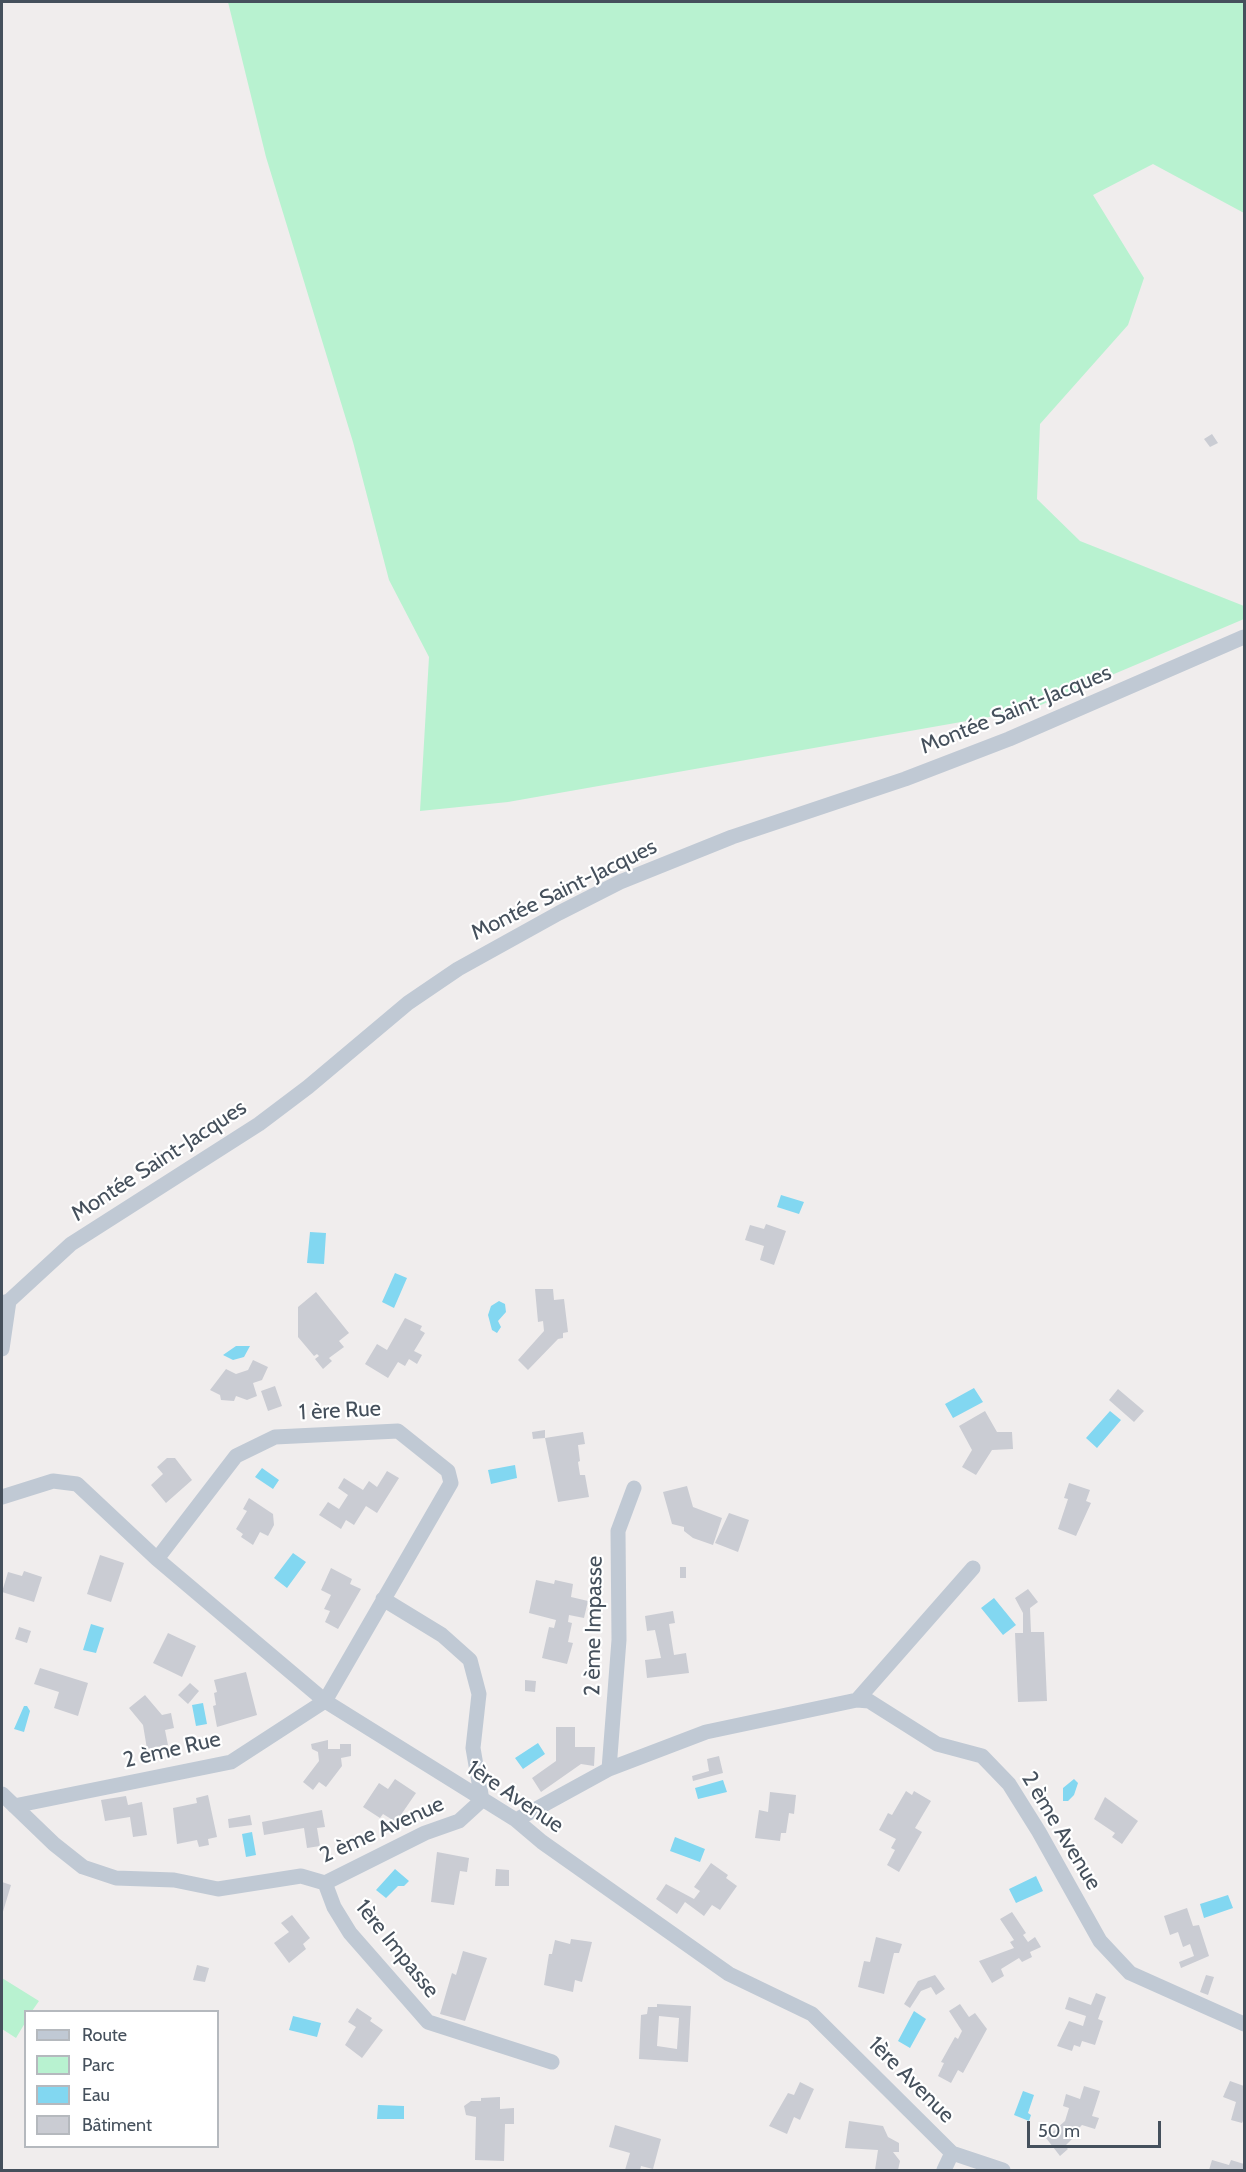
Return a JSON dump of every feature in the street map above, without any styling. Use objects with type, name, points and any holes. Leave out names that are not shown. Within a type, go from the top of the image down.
[{"type":"street","name":"Montée Saint-Jacques","points":[[5,1302],[71,1244],[259,1124],[308,1087],[408,1003],[458,969],[559,913],[620,882],[732,837],[905,779],[1009,739],[1245,637]]},
{"type":"street","points":[[2,1350],[5,1302]]},
{"type":"street","name":"1 ère Rue","points":[[157,1559],[236,1456],[275,1437],[398,1431],[448,1471],[450,1483],[325,1701]]},
{"type":"street","name":"1ère Avenue","points":[[2,1497],[53,1480],[77,1484],[157,1559],[325,1701],[516,1820],[542,1842],[729,1974],[812,2014],[952,2153],[1003,2170]]},
{"type":"street","name":"2 ème Impasse","points":[[609,1769],[619,1640],[618,1531],[634,1488]]},
{"type":"street","points":[[516,1820],[609,1769],[706,1732],[857,1700],[973,1568]]},
{"type":"street","points":[[383,1599],[442,1635],[470,1660],[478,1694],[473,1748],[482,1800]]},
{"type":"street","name":"2 ème Avenue","points":[[857,1700],[869,1701],[937,1744],[982,1756],[1009,1784],[1039,1832],[1100,1941],[1130,1973],[1245,2024]]},
{"type":"street","name":"2 ème Rue","points":[[14,1806],[231,1762],[325,1701]]},
{"type":"street","name":"2 ème Avenue","points":[[2,1794],[83,1867],[116,1878],[174,1880],[218,1889],[301,1876],[325,1883],[425,1833],[459,1821],[482,1800]]},
{"type":"street","name":"1ère Impasse","points":[[325,1883],[334,1907],[350,1933],[428,2022],[552,2062]]},
{"type":"street","points":[[944,2170],[952,2153]]},
{"type":"green space","points":[[228,2],[1244,2],[1244,213],[1153,164],[1093,195],[1144,278],[1128,325],[1040,424],[1037,499],[1080,541],[1244,606],[1244,619],[1029,710],[508,802],[420,811],[429,657],[389,580],[353,442],[266,157]]},
{"type":"green space","points":[[2,1978],[39,2001],[33,2010],[24,2010],[24,2025],[16,2038],[2,2029]]},
{"type":"water","points":[[781,1195],[804,1202],[799,1214],[777,1207]]},
{"type":"water","points":[[310,1232],[326,1233],[324,1264],[307,1263]]},
{"type":"water","points":[[395,1273],[407,1278],[394,1308],[382,1302]]},
{"type":"water","points":[[499,1301],[505,1304],[506,1312],[498,1321],[501,1327],[497,1333],[492,1330],[488,1315],[491,1306]]},
{"type":"water","points":[[236,1346],[250,1346],[244,1357],[233,1360],[223,1355]]},
{"type":"water","points":[[974,1388],[983,1402],[953,1418],[945,1404]]},
{"type":"water","points":[[1110,1411],[1121,1420],[1097,1448],[1086,1438]]},
{"type":"water","points":[[515,1465],[517,1478],[491,1484],[488,1470]]},
{"type":"water","points":[[262,1468],[279,1480],[273,1489],[255,1477]]},
{"type":"water","points":[[293,1553],[306,1562],[287,1588],[274,1578]]},
{"type":"water","points":[[994,1598],[1016,1625],[1003,1635],[981,1608]]},
{"type":"water","points":[[91,1624],[104,1628],[96,1653],[83,1650]]},
{"type":"water","points":[[203,1703],[207,1724],[196,1726],[192,1705]]},
{"type":"water","points":[[24,1706],[27,1706],[30,1711],[24,1732],[14,1729]]},
{"type":"water","points":[[538,1743],[545,1754],[523,1769],[515,1758]]},
{"type":"water","points":[[1074,1779],[1078,1783],[1074,1795],[1068,1801],[1063,1801],[1063,1788]]},
{"type":"water","points":[[723,1780],[727,1792],[698,1799],[695,1788]]},
{"type":"water","points":[[252,1832],[256,1855],[246,1857],[242,1834]]},
{"type":"water","points":[[675,1837],[705,1849],[700,1862],[670,1851]]},
{"type":"water","points":[[395,1869],[409,1881],[404,1886],[398,1886],[386,1898],[376,1890]]},
{"type":"water","points":[[1036,1876],[1043,1891],[1016,1903],[1009,1889]]},
{"type":"water","points":[[1228,1895],[1233,1908],[1204,1918],[1200,1904]]},
{"type":"water","points":[[914,2011],[926,2019],[910,2048],[898,2041]]},
{"type":"water","points":[[293,2016],[321,2023],[317,2037],[289,2030]]},
{"type":"water","points":[[1023,2091],[1034,2095],[1028,2113],[1031,2115],[1029,2121],[1014,2115]]},
{"type":"water","points":[[378,2105],[404,2106],[404,2119],[377,2119]]},
{"type":"building","points":[[1212,434],[1218,443],[1210,447],[1204,439]]},
{"type":"building","points":[[766,1224],[786,1231],[774,1265],[760,1260],[764,1246],[745,1240],[750,1225],[764,1229]]},
{"type":"building","points":[[535,1289],[553,1289],[554,1300],[564,1299],[568,1332],[563,1333],[563,1338],[558,1339],[528,1370],[518,1360],[544,1331],[543,1321],[538,1322]]},
{"type":"building","points":[[316,1292],[349,1333],[339,1341],[344,1347],[329,1358],[332,1361],[323,1369],[315,1359],[319,1356],[317,1354],[314,1356],[298,1337],[298,1307]]},
{"type":"building","points":[[405,1318],[422,1326],[420,1330],[425,1333],[414,1351],[422,1355],[417,1364],[409,1359],[405,1366],[398,1362],[388,1378],[365,1364],[377,1344],[387,1350]]},
{"type":"building","points":[[253,1360],[268,1367],[262,1380],[253,1383],[257,1396],[247,1400],[236,1396],[234,1401],[221,1400],[220,1395],[210,1390],[226,1369],[236,1374],[248,1370]]},
{"type":"building","points":[[275,1386],[282,1406],[268,1411],[261,1391]]},
{"type":"building","points":[[1118,1389],[1144,1411],[1134,1422],[1109,1400]]},
{"type":"building","points":[[985,1411],[997,1432],[1012,1432],[1013,1449],[992,1450],[976,1475],[962,1467],[972,1450],[959,1426]]},
{"type":"building","points":[[545,1430],[545,1438],[533,1439],[532,1432]]},
{"type":"building","points":[[583,1432],[585,1444],[578,1445],[580,1461],[578,1462],[580,1475],[585,1475],[589,1497],[558,1502],[545,1438]]},
{"type":"building","points":[[167,1458],[175,1458],[192,1480],[166,1503],[151,1485],[163,1474],[157,1467]]},
{"type":"building","points":[[387,1471],[399,1478],[377,1513],[366,1506],[354,1525],[346,1520],[341,1529],[319,1515],[328,1502],[339,1509],[348,1495],[338,1488],[344,1478],[363,1490],[369,1481],[377,1487]]},
{"type":"building","points":[[1069,1483],[1090,1490],[1086,1501],[1091,1503],[1076,1536],[1058,1529],[1068,1499],[1064,1498]]},
{"type":"building","points":[[687,1486],[693,1507],[722,1518],[713,1545],[693,1538],[684,1531],[684,1527],[672,1524],[663,1492]]},
{"type":"building","points":[[249,1498],[273,1514],[274,1525],[268,1536],[260,1532],[253,1545],[241,1537],[243,1534],[236,1529],[247,1511],[243,1509]]},
{"type":"building","points":[[729,1513],[749,1520],[738,1552],[715,1543]]},
{"type":"building","points":[[100,1555],[124,1563],[111,1602],[87,1594]]},
{"type":"building","points":[[680,1567],[686,1567],[686,1578],[680,1578]]},
{"type":"building","points":[[331,1568],[352,1579],[350,1584],[361,1589],[338,1629],[325,1622],[330,1611],[324,1609],[331,1595],[321,1590]]},
{"type":"building","points":[[24,1571],[42,1577],[34,1602],[2,1592],[8,1572],[22,1576]]},
{"type":"building","points":[[536,1580],[554,1584],[555,1580],[573,1584],[571,1597],[588,1601],[584,1618],[569,1615],[568,1622],[572,1623],[568,1642],[573,1643],[567,1664],[542,1658],[549,1627],[554,1628],[556,1620],[529,1613]]},
{"type":"building","points":[[1028,1589],[1038,1602],[1030,1608],[1031,1632],[1044,1632],[1047,1701],[1018,1702],[1015,1633],[1023,1633],[1023,1613],[1015,1598]]},
{"type":"building","points":[[673,1611],[675,1623],[669,1624],[674,1655],[686,1653],[689,1673],[647,1678],[645,1660],[661,1658],[655,1630],[647,1631],[645,1616]]},
{"type":"building","points":[[19,1627],[31,1631],[27,1643],[15,1639]]},
{"type":"building","points":[[168,1633],[196,1646],[182,1677],[153,1663]]},
{"type":"building","points":[[40,1668],[88,1683],[78,1716],[54,1708],[59,1692],[34,1684]]},
{"type":"building","points":[[246,1672],[257,1715],[217,1727],[213,1706],[216,1705],[214,1693],[217,1692],[214,1680]]},
{"type":"building","points":[[525,1680],[536,1681],[535,1692],[525,1691]]},
{"type":"building","points":[[190,1683],[199,1691],[188,1704],[178,1695]]},
{"type":"building","points":[[145,1695],[162,1715],[171,1713],[174,1728],[165,1730],[168,1745],[147,1749],[143,1725],[129,1708]]},
{"type":"building","points":[[556,1727],[575,1727],[575,1747],[595,1747],[594,1766],[581,1764],[541,1792],[532,1778],[556,1761]]},
{"type":"building","points":[[328,1740],[328,1749],[340,1749],[340,1744],[351,1744],[351,1756],[341,1758],[342,1766],[326,1787],[319,1782],[313,1790],[303,1782],[319,1761],[318,1752],[312,1749],[311,1744]]},
{"type":"building","points":[[719,1756],[723,1773],[693,1781],[692,1776],[709,1771],[707,1759]]},
{"type":"building","points":[[395,1779],[416,1793],[396,1822],[383,1814],[380,1818],[363,1807],[379,1783],[388,1789]]},
{"type":"building","points":[[906,1791],[912,1795],[914,1791],[931,1801],[915,1828],[922,1832],[899,1872],[887,1865],[895,1850],[891,1848],[896,1839],[879,1830],[888,1813],[892,1815]]},
{"type":"building","points":[[770,1792],[796,1795],[794,1814],[789,1813],[786,1833],[781,1833],[780,1841],[755,1838],[759,1810],[768,1812]]},
{"type":"building","points":[[208,1795],[217,1837],[208,1839],[209,1845],[199,1847],[197,1840],[177,1844],[173,1808],[197,1803],[196,1798]]},
{"type":"building","points":[[126,1796],[128,1805],[142,1802],[147,1835],[133,1837],[130,1817],[105,1821],[101,1800]]},
{"type":"building","points":[[1105,1797],[1138,1821],[1122,1844],[1112,1837],[1115,1833],[1094,1819]]},
{"type":"building","points":[[322,1810],[325,1827],[317,1828],[320,1846],[307,1848],[304,1828],[264,1835],[262,1822]]},
{"type":"building","points":[[250,1815],[252,1825],[229,1828],[228,1819]]},
{"type":"building","points":[[437,1852],[469,1858],[467,1872],[460,1871],[454,1905],[431,1902]]},
{"type":"building","points":[[711,1863],[728,1875],[726,1878],[737,1886],[720,1910],[712,1905],[704,1916],[685,1902],[677,1914],[656,1899],[666,1884],[694,1899],[700,1891],[694,1887]]},
{"type":"building","points":[[496,1869],[509,1870],[509,1886],[495,1886]]},
{"type":"building","points":[[2,1882],[11,1885],[2,1915]]},
{"type":"building","points":[[1187,1908],[1193,1926],[1199,1925],[1209,1956],[1181,1968],[1179,1962],[1194,1956],[1190,1944],[1183,1947],[1178,1932],[1170,1935],[1164,1916]]},
{"type":"building","points":[[1012,1912],[1026,1933],[1023,1935],[1028,1942],[1035,1937],[1041,1947],[1030,1952],[1032,1957],[1022,1962],[1019,1958],[1001,1969],[1004,1976],[992,1983],[979,1961],[1014,1948],[1010,1942],[1014,1940],[1000,1919]]},
{"type":"building","points":[[292,1915],[310,1938],[303,1944],[306,1949],[289,1963],[274,1943],[289,1932],[281,1923]]},
{"type":"building","points":[[876,1937],[902,1944],[899,1953],[894,1953],[884,1994],[858,1987],[864,1961],[870,1962]]},
{"type":"building","points":[[571,1939],[592,1942],[582,1982],[575,1980],[573,1992],[544,1985],[549,1954],[552,1954],[555,1940],[570,1944]]},
{"type":"building","points":[[463,1951],[487,1958],[465,2021],[440,2014],[452,1973],[456,1975]]},
{"type":"building","points":[[197,1965],[209,1968],[205,1982],[193,1980]]},
{"type":"building","points":[[935,1975],[945,1989],[936,1995],[931,1987],[921,1991],[910,2008],[904,2004],[918,1981]]},
{"type":"building","points":[[1206,1975],[1214,1977],[1208,1995],[1200,1992]]},
{"type":"building","points":[[1096,1993],[1106,1997],[1098,2019],[1103,2021],[1095,2045],[1082,2041],[1080,2047],[1074,2045],[1072,2051],[1057,2046],[1069,2021],[1083,2026],[1086,2016],[1065,2009],[1069,1997],[1091,2005]]},
{"type":"building","points":[[657,2004],[691,2006],[688,2062],[639,2059],[641,2015],[647,2014],[648,2007],[657,2007]],"holes":[[[659,2016],[679,2018],[677,2049],[657,2046]]]},
{"type":"building","points":[[960,2004],[969,2017],[975,2013],[987,2029],[963,2073],[958,2070],[951,2083],[938,2076],[944,2063],[941,2062],[955,2037],[958,2039],[962,2031],[949,2011]]},
{"type":"building","points":[[357,2008],[372,2018],[370,2021],[383,2030],[362,2058],[345,2045],[356,2027],[348,2022]]},
{"type":"building","points":[[1230,2081],[1244,2086],[1242,2123],[1231,2120],[1236,2102],[1223,2097]]},
{"type":"building","points":[[800,2082],[814,2089],[800,2120],[794,2117],[787,2134],[769,2126],[788,2093],[794,2095]]},
{"type":"building","points":[[1084,2086],[1100,2091],[1092,2116],[1099,2118],[1095,2129],[1082,2125],[1070,2137],[1072,2139],[1065,2146],[1068,2149],[1060,2156],[1046,2138],[1065,2121],[1069,2108],[1063,2106],[1066,2094],[1080,2099]]},
{"type":"building","points":[[500,2097],[500,2109],[514,2108],[514,2124],[505,2124],[504,2161],[475,2160],[476,2117],[466,2115],[464,2106],[471,2101],[481,2101],[481,2098]]},
{"type":"building","points":[[849,2121],[883,2126],[888,2137],[899,2143],[899,2152],[893,2152],[900,2161],[898,2170],[875,2170],[878,2150],[845,2148]]},
{"type":"building","points":[[615,2125],[661,2139],[653,2169],[641,2166],[640,2170],[625,2170],[630,2153],[609,2147]]},
{"type":"building","points":[[1212,2160],[1229,2165],[1231,2160],[1244,2164],[1244,2170],[1209,2170]]}]
